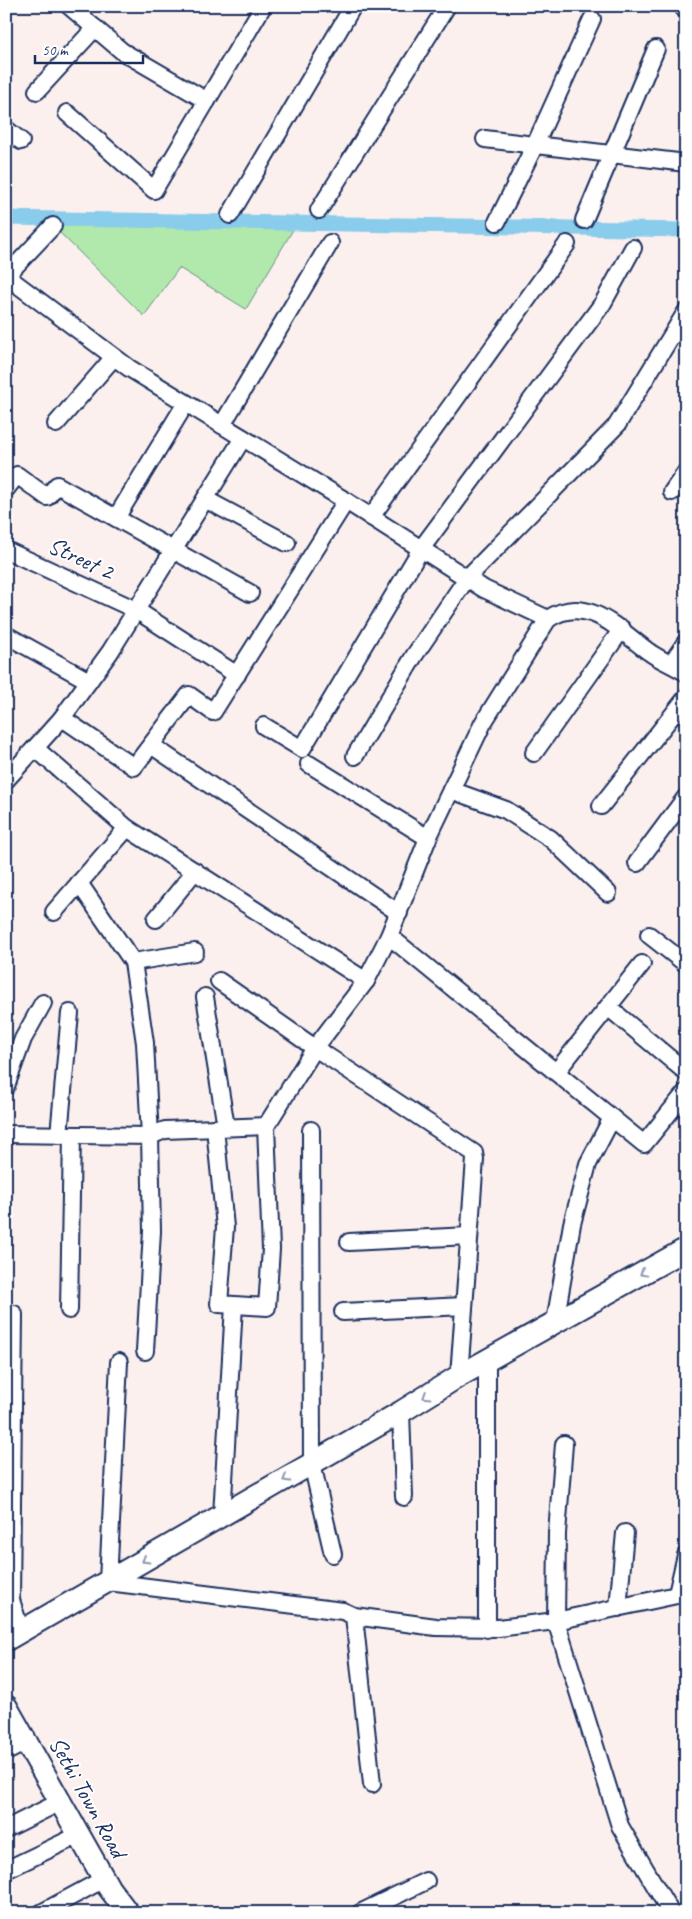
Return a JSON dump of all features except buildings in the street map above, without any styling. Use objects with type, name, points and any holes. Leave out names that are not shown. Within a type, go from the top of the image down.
[{"type":"street","points":[[69,6],[123,52],[207,101]]},
{"type":"street","points":[[67,113],[154,190],[263,6]]},
{"type":"street","points":[[230,214],[353,6]]},
{"type":"street","points":[[319,210],[447,6]]},
{"type":"street","points":[[497,222],[535,145],[592,19]]},
{"type":"street","points":[[37,91],[95,28]]},
{"type":"street","points":[[584,220],[656,49]]},
{"type":"street","points":[[6,129],[21,141]]},
{"type":"street","points":[[485,139],[686,163]]},
{"type":"street","points":[[53,226],[6,276],[114,357],[186,403],[346,501],[484,589],[548,619]]},
{"type":"street","points":[[222,425],[330,242]]},
{"type":"street","points":[[371,517],[567,244]]},
{"type":"street","points":[[264,726],[302,749],[420,549],[603,303],[633,248]]},
{"type":"street","points":[[355,756],[414,656],[467,578],[617,425],[686,312]]},
{"type":"street","points":[[56,424],[114,357]]},
{"type":"street","points":[[116,518],[186,403]]},
{"type":"street","points":[[6,780],[62,718],[110,652],[243,438]]},
{"type":"street","points":[[672,492],[686,472]]},
{"type":"street","points":[[6,489],[17,475],[47,497],[57,485],[250,593]]},
{"type":"street","points":[[205,499],[287,543]]},
{"type":"street","points":[[62,718],[134,767],[189,695],[213,712],[346,501]]},
{"type":"street","name":"Street 2","points":[[6,550],[136,610],[237,674]]},
{"type":"street","points":[[206,997],[221,1127],[224,1227],[220,1304],[267,1307],[271,1249],[266,1126],[315,1048],[366,981],[400,913],[428,838],[482,723],[548,619],[559,611],[580,609],[599,616],[622,629],[653,654],[686,673]]},
{"type":"street","points":[[534,753],[622,629]]},
{"type":"street","points":[[6,635],[89,681]]},
{"type":"street","points":[[671,664],[686,642]]},
{"type":"street","points":[[601,806],[686,698]]},
{"type":"street","points":[[151,745],[400,913]]},
{"type":"street","points":[[35,748],[127,828],[366,981]]},
{"type":"street","points":[[308,764],[428,838]]},
{"type":"street","points":[[451,790],[506,810],[551,839],[608,893]]},
{"type":"street","points":[[637,863],[686,797]]},
{"type":"street","points":[[54,912],[127,828]]},
{"type":"street","points":[[156,919],[195,871]]},
{"type":"street","points":[[79,883],[133,962],[145,1043],[150,1136],[152,1232],[145,1351]]},
{"type":"street","points":[[649,935],[686,964]]},
{"type":"street","points":[[389,936],[557,1071],[644,1144],[686,1092]]},
{"type":"street","points":[[133,962],[195,952]]},
{"type":"street","points":[[557,1071],[642,964]]},
{"type":"street","points":[[219,981],[315,1048],[474,1153],[459,1376]]},
{"type":"street","points":[[6,1086],[23,1039],[43,1003]]},
{"type":"street","points":[[608,1007],[686,1072]]},
{"type":"street","points":[[69,1310],[65,1135],[70,1014]]},
{"type":"street","points":[[555,1322],[572,1224],[588,1164],[612,1118]]},
{"type":"street","points":[[6,1134],[150,1136],[165,1130],[266,1126]]},
{"type":"street","points":[[311,1130],[312,1464],[333,1554]]},
{"type":"street","points":[[348,1242],[469,1236]]},
{"type":"street","points":[[14,1314],[11,1600],[13,1636],[312,1464],[459,1376],[686,1249]]},
{"type":"street","points":[[222,1516],[234,1305]]},
{"type":"street","points":[[343,1312],[464,1306]]},
{"type":"street","points":[[487,1360],[487,1629]]},
{"type":"street","points":[[108,1582],[119,1362]]},
{"type":"street","points":[[401,1412],[404,1498]]},
{"type":"street","points":[[564,1444],[557,1532],[556,1621],[620,1826],[671,1913]]},
{"type":"street","points":[[618,1608],[625,1533]]},
{"type":"street","points":[[108,1582],[343,1611],[354,1616],[436,1627],[487,1629],[556,1621],[682,1593],[686,1555]]},
{"type":"street","points":[[354,1616],[372,1784]]},
{"type":"street","name":"Sethi Town Road","points":[[6,1706],[104,1879],[128,1913]]},
{"type":"street","points":[[6,1752],[26,1742]]},
{"type":"street","points":[[6,1829],[60,1802]]},
{"type":"street","points":[[6,1870],[79,1835]]},
{"type":"street","points":[[51,1910],[104,1879]]},
{"type":"street","points":[[360,1913],[426,1882]]},
{"type":"green space","points":[[46,219],[297,223],[246,309],[179,268],[144,316]]},
{"type":"waterway","points":[[6,218],[686,230]]}]
